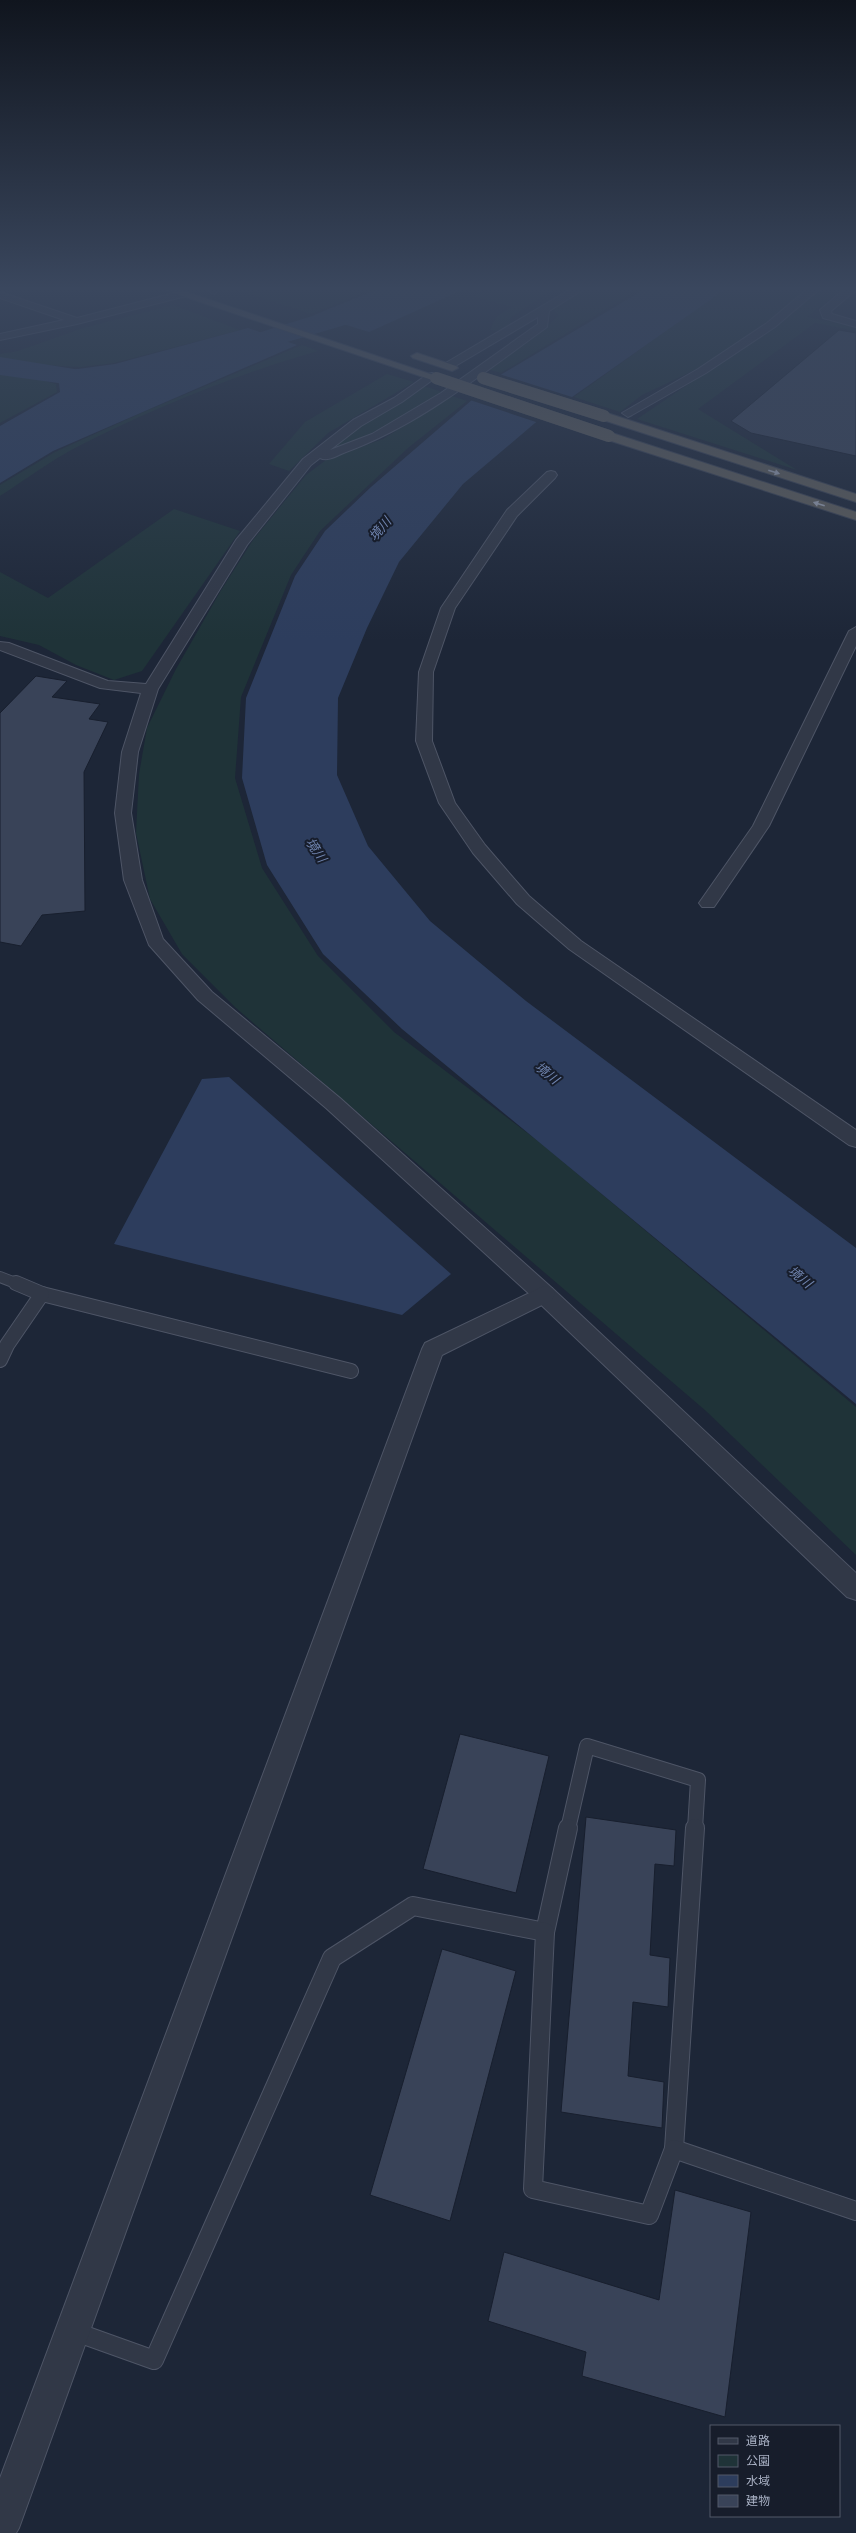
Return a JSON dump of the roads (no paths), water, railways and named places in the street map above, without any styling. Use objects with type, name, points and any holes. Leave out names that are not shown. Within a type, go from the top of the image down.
[{"type":"highway","points":[[515,404],[856,516]]},
{"type":"highway","points":[[567,404],[856,498]]},
{"type":"street","points":[[391,404],[357,423],[307,462],[240,543],[150,689],[130,752],[123,813],[133,880],[155,941],[205,996],[333,1103],[544,1294],[856,1589]]},
{"type":"street","points":[[307,462],[376,437],[430,404]]},
{"type":"street","points":[[628,413],[643,404]]},
{"type":"street","points":[[551,475],[512,513],[448,608],[426,672],[424,741],[447,803],[479,849],[523,900],[575,945],[856,1140]]},
{"type":"street","points":[[708,903],[761,826],[856,631]]},
{"type":"street","points":[[0,646],[9,647],[105,685],[150,689]]},
{"type":"street","points":[[0,2528],[433,1349],[544,1294]]},
{"type":"lane","points":[[0,1277],[42,1294],[351,1371]]},
{"type":"lane","points":[[0,1360],[7,1345],[42,1294]]},
{"type":"lane","points":[[587,1746],[698,1780],[674,2149],[649,2215],[533,2189],[546,1932],[587,1746]]},
{"type":"lane","points":[[72,2331],[154,2360],[332,1958],[412,1906],[546,1932]]},
{"type":"lane","points":[[674,2149],[856,2211]]},
{"type":"water","points":[[38,404],[161,404],[53,451],[0,483],[0,426]]},
{"type":"water","name":"境川","points":[[467,404],[562,404],[535,423],[463,484],[399,562],[367,628],[338,698],[337,775],[368,846],[430,921],[526,1001],[856,1248],[856,1404],[402,1029],[323,954],[267,865],[242,778],[246,698],[295,576],[325,531],[371,487]]},
{"type":"water","points":[[229,1077],[451,1274],[402,1315],[114,1244],[202,1079]]}]
